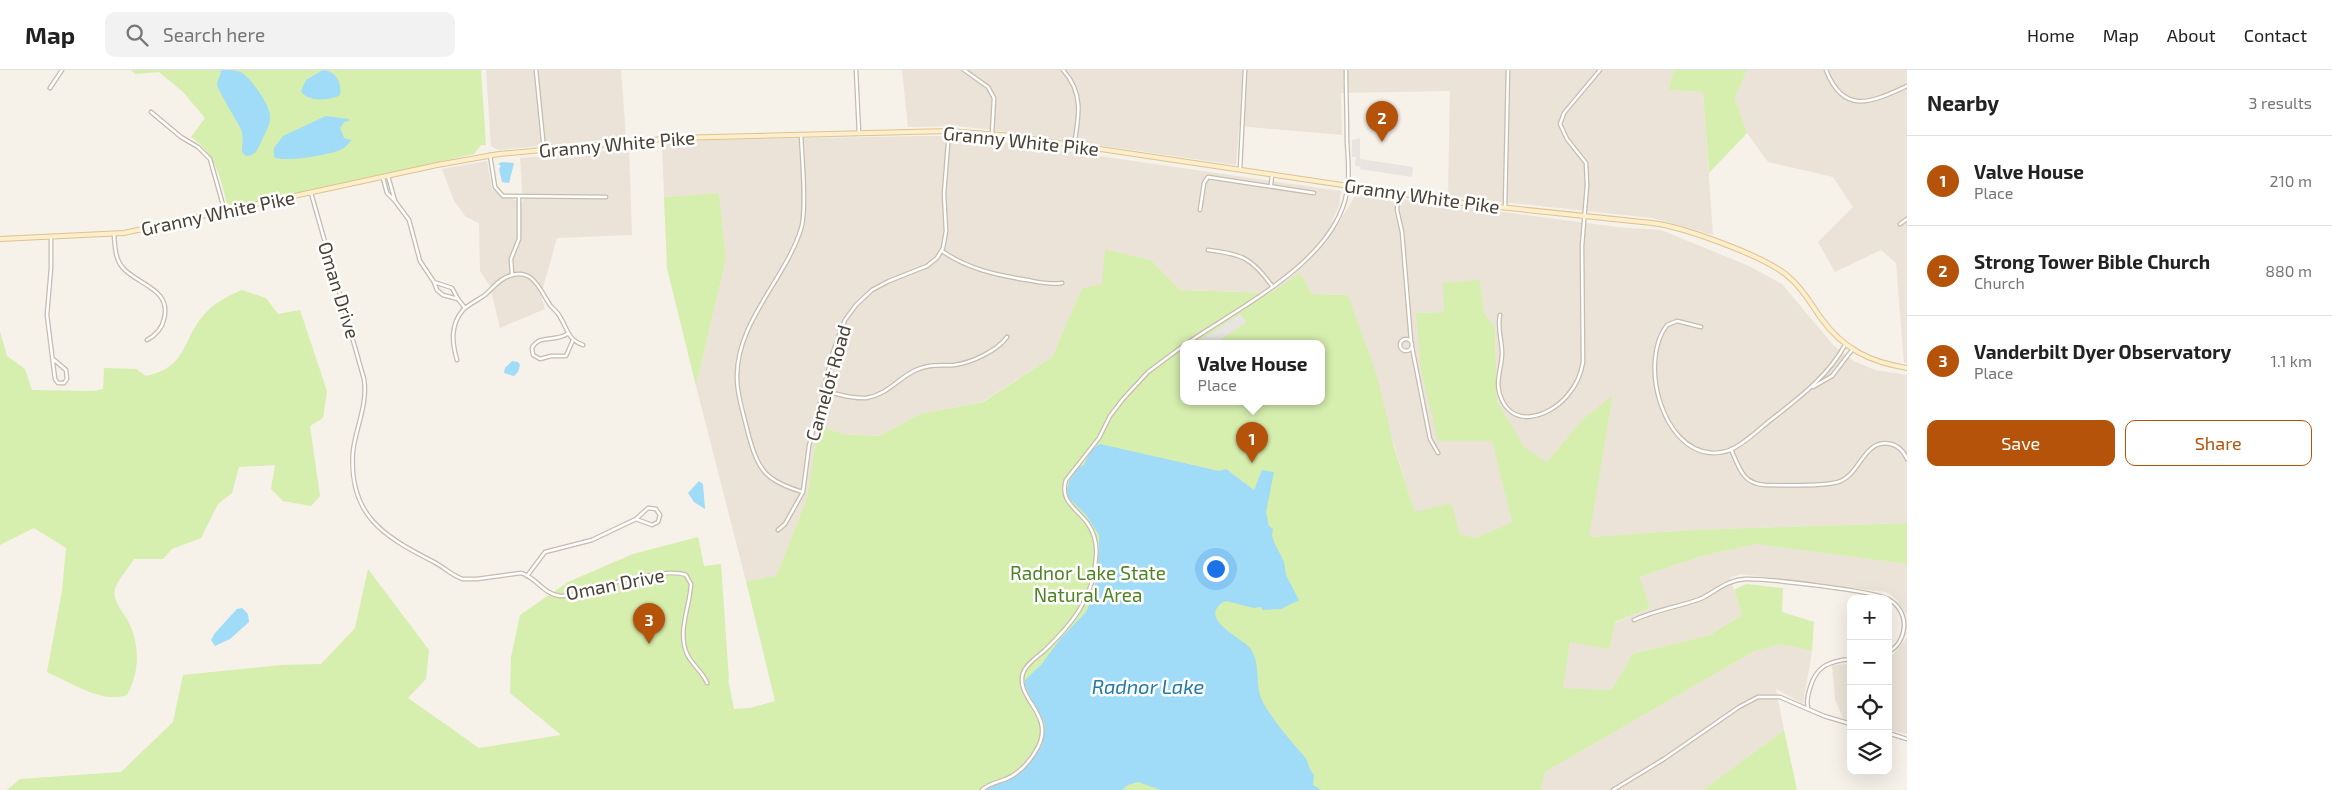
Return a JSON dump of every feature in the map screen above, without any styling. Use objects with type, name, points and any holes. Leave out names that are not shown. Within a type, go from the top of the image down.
[{"type":"main road","name":"Granny White Pike","points":[[0,239],[114,234],[490,155],[674,138],[949,131],[992,134],[1074,145],[1398,194],[1583,217],[1652,223],[1677,228],[1768,264],[1786,274],[1796,284],[1828,327],[1845,345],[1878,362],[1907,368]]},
{"type":"street","points":[[50,88],[62,70]]},
{"type":"street","points":[[536,70],[544,150]]},
{"type":"street","points":[[856,70],[859,134]]},
{"type":"street","points":[[964,70],[988,87],[994,98],[992,134]]},
{"type":"street","points":[[1063,70],[1074,83],[1079,97],[1080,108],[1074,145]]},
{"type":"street","points":[[1240,169],[1244,70]]},
{"type":"street","points":[[1192,340],[1303,264],[1320,245],[1338,218],[1348,186],[1346,70]]},
{"type":"street","points":[[1505,208],[1508,70]]},
{"type":"street","points":[[1500,315],[1498,324],[1502,354],[1498,385],[1500,395],[1507,408],[1515,415],[1527,418],[1535,417],[1554,407],[1566,397],[1576,384],[1582,368],[1584,350],[1582,255],[1583,217],[1587,185],[1586,162],[1567,139],[1560,124],[1564,112],[1600,70]]},
{"type":"street","points":[[1826,70],[1839,93],[1846,98],[1858,102],[1873,101],[1907,86]]},
{"type":"street","points":[[151,112],[181,137],[198,147],[210,159],[225,212]]},
{"type":"street","points":[[949,131],[943,200],[946,236],[942,251],[959,262],[982,271],[1035,281],[1062,283]]},
{"type":"street","points":[[801,135],[802,226],[744,339],[736,378],[740,401],[757,463],[765,474],[775,482],[803,492]]},
{"type":"street","points":[[490,155],[497,191],[503,196],[606,197]]},
{"type":"street","points":[[1271,186],[1272,174]]},
{"type":"street","points":[[388,176],[395,201]]},
{"type":"street","points":[[1200,210],[1204,183],[1208,177],[1314,192]]},
{"type":"street","points":[[383,178],[387,193],[409,220],[420,261],[441,294],[458,299]]},
{"type":"street","name":"Oman Drive","points":[[311,193],[364,375],[365,396],[353,461],[357,492],[365,513],[390,538],[460,578],[477,579],[516,573],[528,576],[548,592],[564,596],[584,593],[608,584],[637,578],[670,573],[686,575],[691,584],[683,630],[684,645],[689,657],[707,683]]},
{"type":"street","points":[[1398,194],[1397,210],[1402,232],[1412,347],[1430,438],[1438,453]]},
{"type":"street","points":[[512,275],[511,259],[519,239],[519,197]]},
{"type":"street","points":[[1900,224],[1907,219]]},
{"type":"street","points":[[114,234],[116,254],[122,267],[155,290],[164,304],[163,324],[155,335],[147,340]]},
{"type":"street","points":[[51,238],[51,268],[47,314],[53,359],[56,380],[59,383],[64,383],[67,378],[66,370],[53,359]]},
{"type":"street","points":[[1208,250],[1233,254],[1248,259],[1272,286]]},
{"type":"street","name":"Camelot Road","points":[[778,530],[784,526],[803,492],[809,449],[837,338],[845,320],[856,305],[881,284],[927,266],[942,251]]},
{"type":"street","points":[[457,360],[453,345],[453,331],[458,319],[466,308],[500,280],[512,275],[528,276],[538,284],[561,318],[567,334],[573,340],[583,345]]},
{"type":"street","points":[[434,282],[450,286],[466,308]]},
{"type":"street","points":[[1701,327],[1679,321],[1670,322],[1665,327],[1660,339],[1654,365],[1656,392],[1673,428],[1686,443],[1707,452],[1717,453],[1732,450],[1812,387],[1832,376],[1852,350]]},
{"type":"street","points":[[567,334],[560,338],[548,338],[536,342],[531,350],[533,355],[540,359],[551,356],[566,356],[573,340]]},
{"type":"street","points":[[824,391],[854,398],[873,396],[890,388],[917,370],[931,365],[954,365],[965,362],[997,347],[1008,337]]},
{"type":"street","points":[[1412,341],[1405,339],[1400,344],[1404,350],[1412,347]]},
{"type":"street","points":[[1812,387],[1845,345]]},
{"type":"street","points":[[982,790],[1007,779],[1021,770],[1039,746],[1042,724],[1039,714],[1023,688],[1023,672],[1075,618],[1091,588],[1096,557],[1093,533],[1088,524],[1066,499],[1064,488],[1066,480],[1099,438],[1110,416],[1123,399],[1148,372],[1180,349]]},
{"type":"street","points":[[1732,450],[1744,477],[1753,483],[1765,485],[1840,482],[1851,475],[1867,452],[1879,444],[1896,446],[1902,450],[1907,459]]},
{"type":"street","points":[[528,576],[547,551],[588,542],[636,519],[642,512],[650,508],[656,509],[660,515],[659,520],[652,525],[636,519]]},
{"type":"street","points":[[1634,620],[1698,599],[1733,581],[1750,579],[1771,581],[1866,593],[1889,599],[1900,611],[1904,624],[1900,639],[1892,648]]},
{"type":"street","points":[[1808,709],[1809,693],[1819,668],[1830,662],[1847,660]]},
{"type":"street","points":[[1613,790],[1664,759],[1753,699],[1777,696],[1824,716],[1847,723]]},
{"type":"street","points":[[1892,734],[1907,739]]},
{"type":"shaded area","points":[[486,70],[621,70],[626,138],[498,150],[491,146]]},
{"type":"shaded area","points":[[902,70],[1674,70],[1668,90],[1703,92],[1713,235],[1652,218],[1448,196],[1450,91],[1341,93],[1342,135],[1239,126],[1236,165],[1001,131],[956,126],[908,127]]},
{"type":"shaded area","points":[[1747,70],[1907,70],[1907,363],[1904,363],[1896,263],[1881,250],[1835,272],[1818,242],[1853,207],[1833,177],[1768,162],[1747,133],[1735,98]]},
{"type":"shaded area","points":[[961,136],[1341,191],[1339,206],[1332,221],[1336,227],[1357,193],[1617,227],[1661,230],[1749,266],[1782,284],[1834,346],[1854,361],[1875,370],[1907,375],[1907,523],[1691,530],[1588,537],[1613,396],[1581,421],[1547,462],[1524,448],[1497,401],[1495,328],[1484,313],[1480,280],[1444,312],[1416,313],[1492,440],[1512,522],[1475,538],[1460,534],[1415,513],[1348,295],[1312,294],[1300,274],[1270,293],[1180,290],[1151,260],[1105,249],[1103,284],[1082,288],[1052,357],[982,402],[920,414],[879,436],[842,434],[825,427],[817,432],[807,498],[776,576],[746,581],[696,386],[726,259],[719,193],[664,197],[662,144],[706,140]]},
{"type":"shaded area","points":[[1360,138],[1360,159],[1413,167],[1412,177],[1360,169],[1361,167],[1355,166],[1356,157],[1352,157],[1352,140]]},
{"type":"shaded area","points":[[629,149],[632,235],[557,238],[541,295],[545,309],[500,328],[490,286],[480,271],[479,223],[466,217],[454,201],[442,169],[487,161],[492,189],[501,196],[523,202],[520,158]]},
{"type":"shaded area","points":[[1240,314],[1247,322],[1220,340],[1200,340]]},
{"type":"shaded area","points":[[1756,544],[1907,564],[1907,616],[1897,600],[1887,592],[1741,574],[1730,578],[1742,615],[1710,635],[1631,654],[1624,670],[1611,690],[1562,688],[1570,642],[1650,608],[1640,577],[1702,556]]},
{"type":"shaded area","points":[[1907,638],[1907,734],[1892,731],[1893,655]]},
{"type":"shaded area","points":[[1781,644],[1812,651],[1803,704],[1776,689],[1784,730],[1703,790],[1541,790],[1545,772],[1753,652]]},
{"type":"shaded area","points":[[1847,664],[1847,720],[1844,720],[1835,699],[1832,665]]},
{"type":"green space","points":[[131,70],[481,70],[486,145],[481,145],[474,154],[239,206],[227,204],[216,167],[206,151],[191,137],[205,118],[183,92],[159,72],[136,74]]},
{"type":"green space","points":[[1674,70],[1747,70],[1735,98],[1747,133],[1709,173],[1703,92],[1668,90]]},
{"type":"green space","points":[[719,193],[726,259],[696,386],[667,268],[664,197]]},
{"type":"green space","name":"Radnor Lake State Natural Area","points":[[1105,249],[1151,260],[1180,290],[1270,293],[1300,273],[1312,294],[1348,295],[1377,376],[1394,447],[1415,512],[1451,503],[1460,534],[1475,538],[1512,522],[1492,441],[1438,441],[1421,370],[1416,313],[1444,312],[1443,283],[1480,280],[1484,313],[1495,328],[1497,401],[1525,448],[1547,462],[1581,421],[1613,395],[1589,537],[1691,530],[1907,523],[1907,564],[1756,544],[1702,556],[1640,577],[1650,608],[1615,622],[1609,649],[1570,642],[1563,688],[1611,690],[1624,670],[1631,654],[1710,635],[1742,615],[1734,590],[1746,584],[1783,588],[1782,612],[1814,622],[1812,651],[1781,644],[1753,652],[1545,772],[1541,790],[7,790],[20,779],[121,772],[173,722],[183,675],[281,665],[321,664],[355,628],[368,569],[429,650],[426,679],[408,698],[479,748],[561,735],[510,693],[511,657],[520,615],[568,582],[633,554],[698,537],[704,566],[721,564],[728,679],[734,709],[750,708],[775,701],[746,581],[776,576],[807,498],[817,432],[825,427],[842,434],[879,436],[920,414],[983,402],[1052,357],[1082,288],[1102,284]]},
{"type":"green space","points":[[242,290],[266,298],[278,314],[300,310],[327,391],[323,418],[310,426],[320,496],[311,506],[283,501],[271,489],[275,465],[239,467],[232,493],[218,504],[201,538],[172,549],[163,559],[134,559],[116,585],[115,597],[132,630],[137,658],[134,677],[127,695],[107,697],[86,691],[47,672],[62,591],[66,548],[34,528],[0,545],[0,331],[7,356],[25,369],[32,390],[93,391],[103,389],[104,368],[136,369],[146,376],[160,372],[170,366],[182,352],[196,325],[207,311],[221,300]]},
{"type":"green space","points":[[1784,730],[1797,790],[1703,790]]},
{"type":"water","points":[[221,70],[241,72],[245,75],[267,105],[270,120],[267,130],[257,150],[252,155],[246,156],[242,152],[243,138],[241,129],[217,85]]},
{"type":"water","points":[[323,70],[335,75],[340,86],[340,95],[331,98],[313,99],[304,95],[301,91],[306,80]]},
{"type":"water","points":[[326,116],[349,119],[340,128],[344,138],[352,140],[345,147],[338,151],[308,157],[279,159],[274,157],[274,148],[283,136]]},
{"type":"water","points":[[502,162],[514,163],[509,183],[502,182],[499,169],[501,166],[498,164]]},
{"type":"water","points":[[512,361],[518,362],[520,365],[518,372],[514,376],[504,373],[505,368]]},
{"type":"water","name":"Radnor Lake","points":[[1100,444],[1219,471],[1226,469],[1254,490],[1262,470],[1274,472],[1266,512],[1269,526],[1273,529],[1272,536],[1284,562],[1286,575],[1299,600],[1281,609],[1263,610],[1261,607],[1254,608],[1226,601],[1217,608],[1215,614],[1221,625],[1250,648],[1257,665],[1260,695],[1267,709],[1306,758],[1314,775],[1313,785],[1321,790],[1161,790],[1138,782],[1128,785],[1122,790],[985,790],[1020,773],[1042,746],[1045,725],[1025,686],[1025,680],[1041,665],[1061,638],[1086,612],[1094,593],[1099,553],[1099,535],[1086,515],[1068,497],[1067,491],[1069,481],[1079,467],[1084,465],[1092,450]]},
{"type":"water","points":[[699,481],[703,484],[705,509],[694,502],[688,493]]},
{"type":"water","points":[[242,608],[248,614],[249,622],[230,639],[215,646],[211,640],[215,633],[237,609]]},
{"type":"place","name":"Strong Tower Bible Church","points":[[1382,142]]},
{"type":"place","name":"Valve House","points":[[1252,463]]},
{"type":"place","name":"Vanderbilt Dyer Observatory","points":[[649,644]]}]
